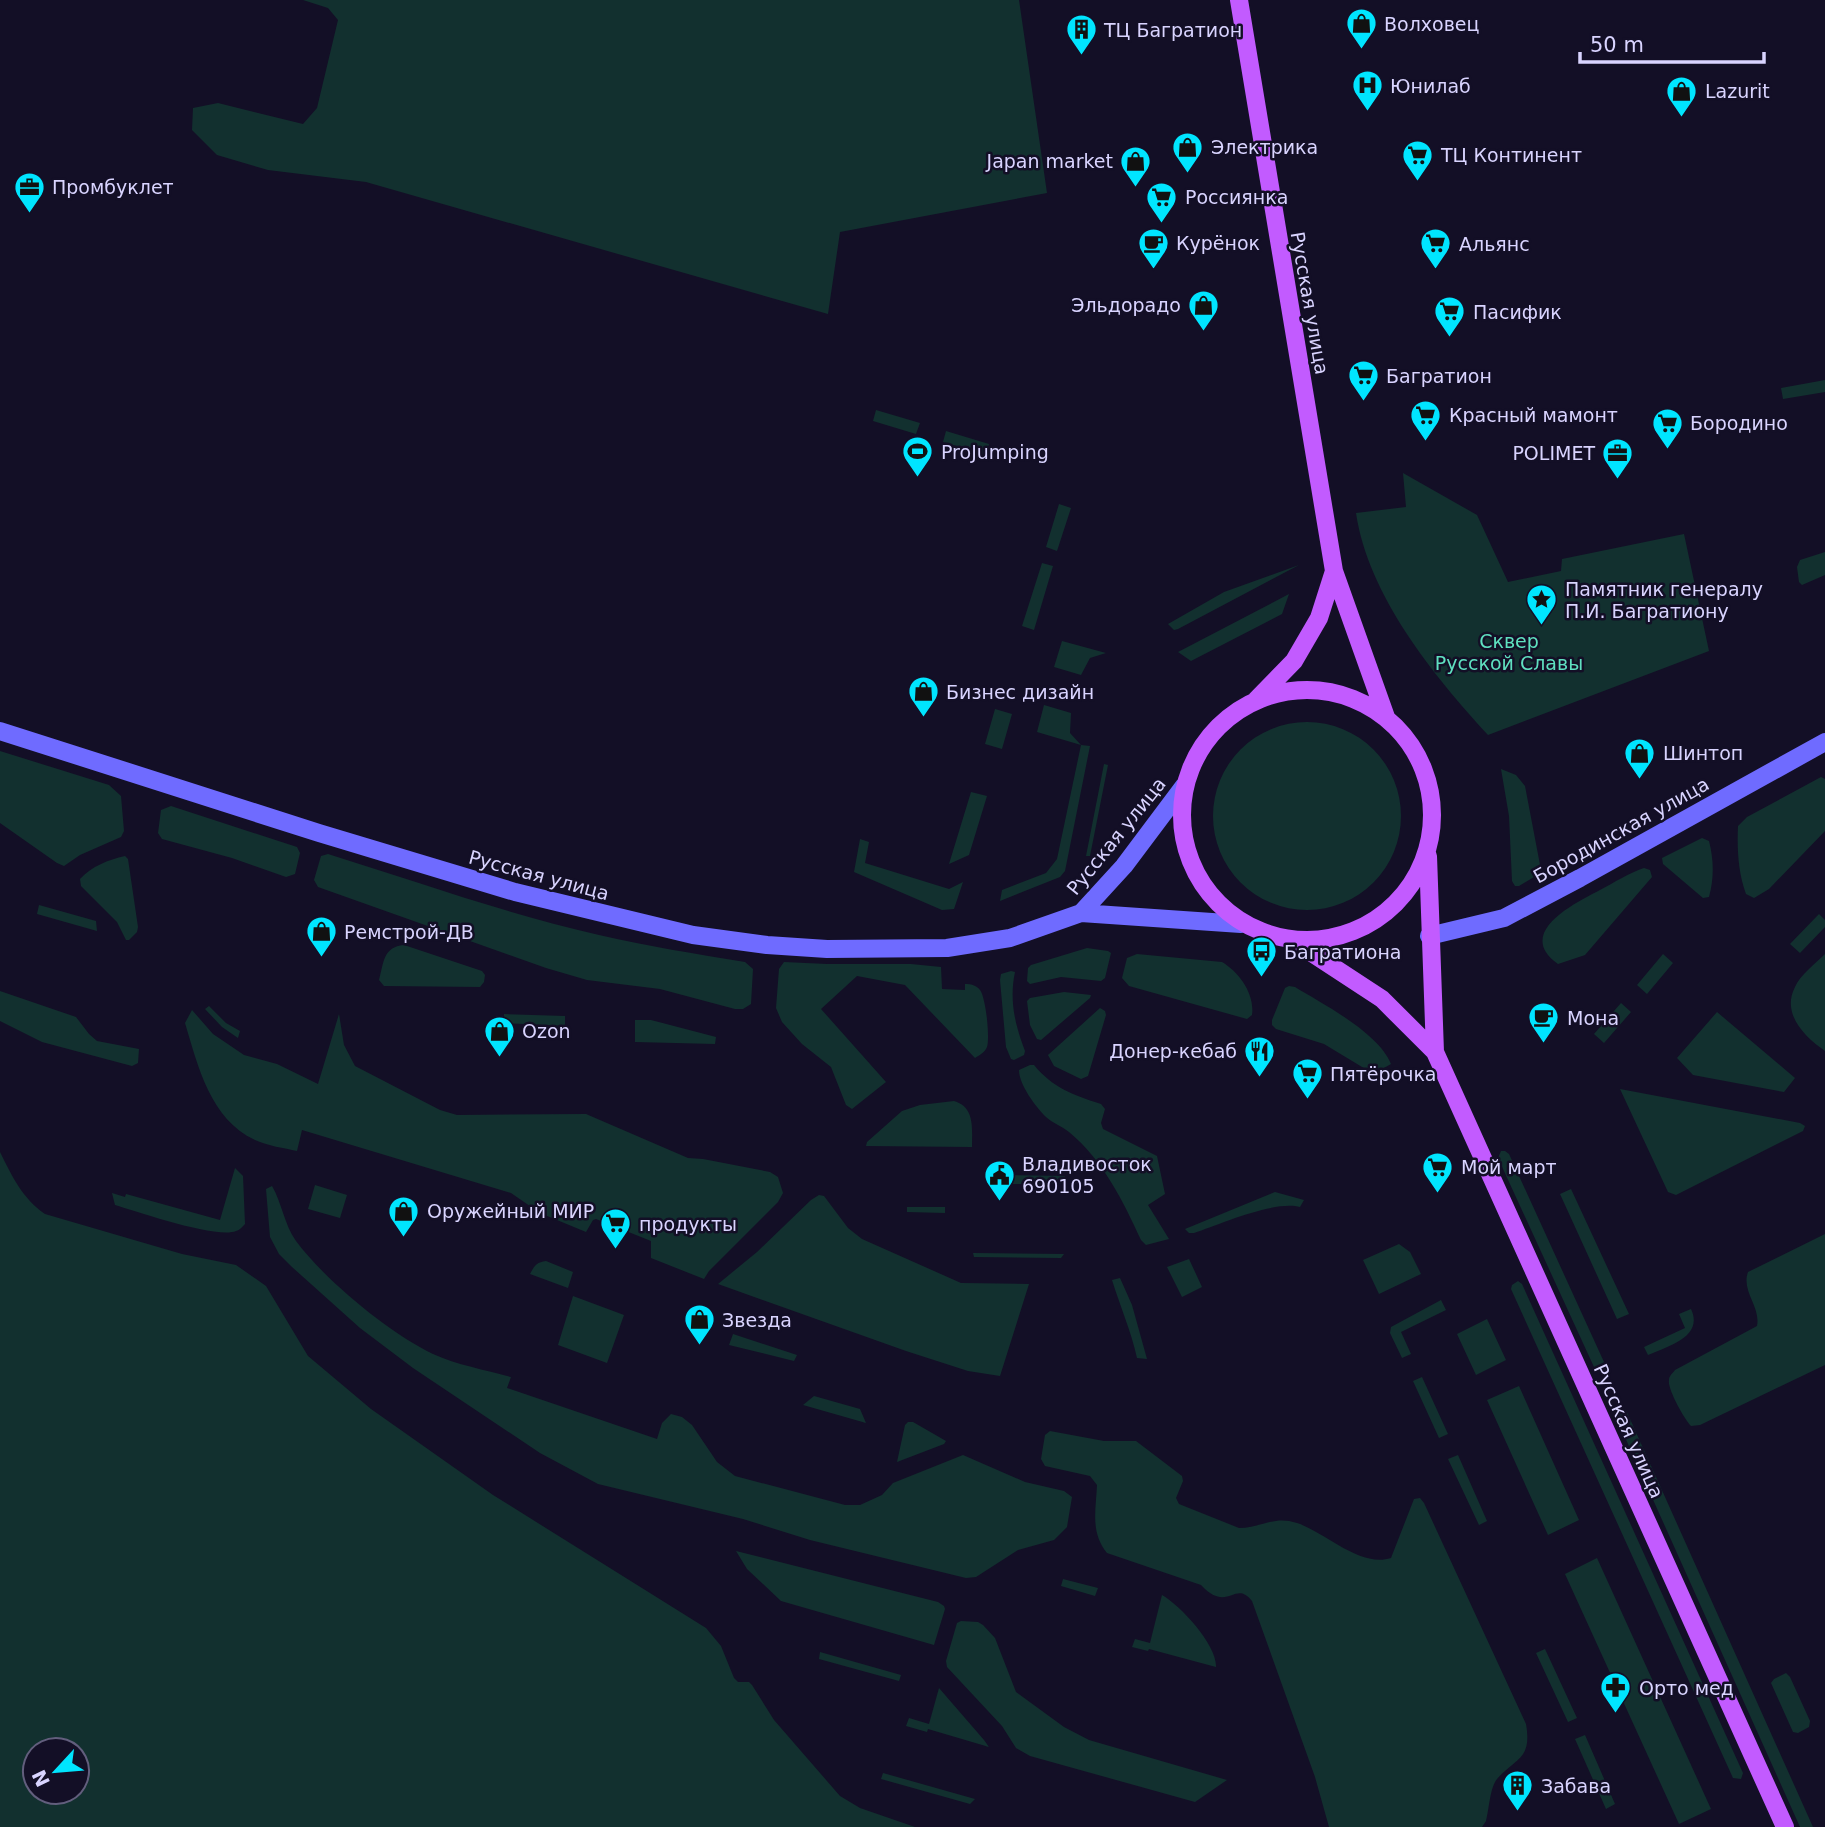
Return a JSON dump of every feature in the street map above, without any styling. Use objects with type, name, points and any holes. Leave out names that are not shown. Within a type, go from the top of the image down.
[{"type":"main road","name":"Русская улица","points":[[1239,0],[1334,571],[1386,717]]},
{"type":"main road","name":"Русская улица","points":[[1256,700],[1294,661],[1319,618],[1334,571]]},
{"type":"main road","points":[[1319,690],[1363,703],[1386,717],[1412,748],[1426,778],[1432,803],[1432,837],[1428,852],[1407,892],[1390,909],[1369,923],[1317,941],[1295,942],[1274,938],[1241,924],[1217,902],[1196,872],[1181,831],[1184,786],[1192,762],[1206,740],[1256,700],[1286,692],[1319,690]]},
{"type":"main road","name":"Русская улица","points":[[0,731],[318,833],[515,892],[692,935],[767,946],[827,949],[947,948],[1010,938],[1081,913],[1241,924]]},
{"type":"main road","name":"Бородинская улица","points":[[1429,936],[1504,918],[1825,742]]},
{"type":"main road","name":"Русская улица","points":[[1081,913],[1124,866],[1184,786]]},
{"type":"main road","name":"Русская улица","points":[[1428,852],[1434,1052]]},
{"type":"main road","name":"Русская улица","points":[[1295,942],[1382,999],[1434,1052],[1785,1827]]},
{"type":"green space","points":[[303,0],[1019,0],[1047,193],[840,232],[828,314],[366,182],[268,170],[217,155],[192,130],[193,108],[218,103],[303,124],[317,108],[338,20],[328,8]]},
{"type":"green space","points":[[1825,380],[1825,392],[1783,399],[1781,388]]},
{"type":"green space","points":[[876,410],[920,423],[916,434],[873,421]]},
{"type":"green space","points":[[946,431],[989,444],[986,455],[943,442]]},
{"type":"green space","name":"Сквер Русской Славы","points":[[1403,473],[1477,515],[1508,582],[1561,571],[1562,559],[1684,534],[1709,651],[1488,735],[1446,687],[1406,632],[1374,574],[1363,544],[1356,513],[1406,507]]},
{"type":"green space","points":[[1059,504],[1071,508],[1057,551],[1046,547]]},
{"type":"green space","points":[[1825,552],[1825,575],[1802,585],[1797,567],[1800,560]]},
{"type":"green space","points":[[1042,563],[1053,566],[1034,630],[1022,626]]},
{"type":"green space","points":[[1299,565],[1178,629],[1174,630],[1168,624],[1224,592]]},
{"type":"green space","points":[[1289,594],[1282,614],[1191,661],[1178,652]]},
{"type":"green space","points":[[1062,641],[1106,653],[1090,658],[1081,675],[1054,667]]},
{"type":"green space","points":[[1044,705],[1071,713],[1070,733],[1081,745],[1037,732]]},
{"type":"green space","points":[[995,709],[1012,714],[1002,749],[985,744]]},
{"type":"green space","points":[[1307,722],[1343,729],[1373,750],[1394,780],[1401,816],[1394,852],[1373,882],[1343,903],[1307,910],[1271,903],[1241,882],[1220,852],[1213,816],[1220,780],[1241,750],[1271,729]]},
{"type":"green space","points":[[1081,745],[1090,746],[1065,871],[1060,877],[1000,901],[1002,890],[1046,873],[1057,859]]},
{"type":"green space","points":[[0,751],[109,785],[121,796],[124,831],[121,837],[80,855],[64,866],[0,823]]},
{"type":"green space","points":[[1104,764],[1108,765],[1090,856],[1086,856]]},
{"type":"green space","points":[[1501,769],[1516,775],[1525,786],[1541,870],[1519,886],[1515,886],[1512,881],[1509,816]]},
{"type":"green space","points":[[1821,777],[1825,779],[1825,831],[1769,889],[1754,898],[1746,894],[1739,860],[1738,826],[1747,817]]},
{"type":"green space","points":[[971,792],[987,796],[969,855],[949,864]]},
{"type":"green space","points":[[171,806],[297,847],[300,853],[295,874],[286,877],[232,858],[162,839],[158,833],[161,810]]},
{"type":"green space","points":[[1702,838],[1709,841],[1713,869],[1709,897],[1703,898],[1663,864],[1662,858]]},
{"type":"green space","points":[[860,839],[869,842],[865,863],[949,889],[963,882],[954,909],[942,910],[854,872]]},
{"type":"green space","points":[[328,854],[565,927],[635,943],[745,962],[753,969],[751,1004],[743,1009],[735,1009],[660,989],[587,980],[546,968],[318,887],[314,880],[321,856]]},
{"type":"green space","points":[[125,856],[128,859],[138,927],[129,940],[126,940],[117,922],[81,886],[80,879],[101,864]]},
{"type":"green space","points":[[1644,868],[1650,870],[1652,877],[1585,955],[1558,964],[1546,952],[1542,941],[1545,930],[1553,920],[1577,903]]},
{"type":"green space","points":[[39,905],[96,921],[97,931],[37,914]]},
{"type":"green space","points":[[1819,914],[1825,920],[1825,927],[1800,953],[1790,944]]},
{"type":"green space","points":[[404,945],[482,971],[485,975],[484,982],[480,987],[384,986],[379,980],[386,956],[392,949]]},
{"type":"green space","points":[[1087,948],[1111,953],[1105,978],[1101,981],[1061,977],[1030,984],[1027,981],[1028,968],[1031,965]]},
{"type":"green space","points":[[1137,954],[1222,962],[1245,984],[1251,999],[1252,1015],[1247,1019],[1129,986],[1122,978],[1127,958]]},
{"type":"green space","points":[[1663,954],[1673,963],[1647,994],[1637,985]]},
{"type":"green space","points":[[1825,954],[1825,1051],[1797,1024],[1791,997],[1804,974]]},
{"type":"green space","points":[[784,962],[941,967],[942,989],[965,990],[967,984],[980,990],[987,1018],[987,1047],[975,1058],[905,985],[857,976],[821,1009],[886,1082],[852,1109],[846,1105],[831,1067],[802,1044],[782,1022],[776,1008],[779,969]]},
{"type":"green space","points":[[1015,972],[1014,1012],[1025,1051],[1024,1055],[1014,1060],[1006,1047],[1000,980],[1001,974]]},
{"type":"green space","points":[[1295,987],[1363,1030],[1385,1052],[1391,1064],[1372,1073],[1324,1044],[1276,1029],[1272,1020],[1285,988]]},
{"type":"green space","points":[[0,991],[76,1017],[97,1041],[139,1049],[138,1063],[132,1066],[42,1042],[0,1021]]},
{"type":"green space","points":[[1064,992],[1091,995],[1041,1040],[1037,1039],[1030,1025],[1027,1001],[1030,998]]},
{"type":"green space","points":[[1621,1003],[1631,1012],[1604,1043],[1594,1034]]},
{"type":"green space","points":[[209,1006],[226,1023],[240,1031],[238,1038],[222,1027],[205,1009]]},
{"type":"green space","points":[[1100,1008],[1106,1015],[1088,1076],[1081,1079],[1054,1066],[1048,1055]]},
{"type":"green space","points":[[192,1010],[213,1034],[244,1055],[277,1064],[318,1084],[339,1014],[344,1045],[355,1066],[440,1110],[457,1115],[586,1114],[688,1158],[770,1172],[778,1177],[783,1193],[778,1202],[704,1279],[651,1258],[651,1241],[596,1219],[586,1232],[540,1213],[511,1193],[302,1130],[297,1151],[265,1144],[240,1131],[227,1119],[208,1090],[185,1023]]},
{"type":"green space","points":[[1717,1012],[1795,1078],[1784,1092],[1693,1075],[1677,1058]]},
{"type":"green space","points":[[504,1014],[565,1016],[565,1026],[504,1023]]},
{"type":"green space","points":[[635,1020],[651,1020],[716,1037],[715,1044],[635,1042]]},
{"type":"green space","points":[[1034,1065],[1064,1090],[1101,1104],[1105,1109],[1101,1123],[1103,1129],[1157,1156],[1165,1194],[1148,1205],[1169,1239],[1146,1245],[1141,1240],[1119,1196],[1092,1155],[1069,1132],[1046,1117],[1029,1095],[1019,1070]]},
{"type":"green space","points":[[1620,1089],[1805,1126],[1803,1131],[1676,1195],[1668,1192]]},
{"type":"green space","points":[[954,1101],[969,1113],[972,1147],[866,1146],[867,1142],[902,1111],[920,1105]]},
{"type":"green space","points":[[1501,1151],[1509,1154],[1604,1362],[1601,1368],[1594,1367],[1498,1158]]},
{"type":"green space","points":[[0,1152],[24,1194],[45,1214],[182,1254],[236,1265],[266,1286],[308,1356],[371,1409],[493,1495],[706,1628],[721,1646],[734,1678],[738,1682],[749,1682],[752,1685],[774,1720],[840,1796],[860,1808],[915,1827],[0,1827]]},
{"type":"green space","points":[[235,1168],[243,1176],[245,1224],[236,1231],[195,1228],[115,1205],[112,1193],[125,1197],[126,1194],[220,1220]]},
{"type":"green space","points":[[997,1175],[1065,1176],[1065,1184],[996,1184]]},
{"type":"green space","points":[[315,1185],[347,1195],[340,1218],[308,1209]]},
{"type":"green space","points":[[272,1186],[296,1241],[340,1288],[397,1333],[433,1354],[511,1377],[507,1388],[657,1439],[662,1423],[671,1414],[682,1417],[692,1425],[717,1462],[735,1476],[845,1505],[860,1505],[882,1495],[893,1483],[963,1455],[1025,1482],[1064,1491],[1072,1497],[1067,1527],[1054,1540],[1018,1550],[976,1577],[966,1578],[598,1484],[540,1453],[413,1368],[360,1328],[292,1267],[279,1254],[270,1237],[266,1189]]},
{"type":"green space","points":[[1571,1189],[1629,1314],[1617,1319],[1560,1194]]},
{"type":"green space","points":[[1275,1192],[1304,1200],[1300,1207],[1262,1210],[1194,1233],[1185,1229]]},
{"type":"green space","points":[[819,1195],[824,1196],[848,1228],[862,1239],[961,1283],[1029,1284],[1000,1376],[968,1371],[906,1351],[718,1284]]},
{"type":"green space","points":[[907,1207],[945,1207],[945,1213],[907,1212]]},
{"type":"green space","points":[[1825,1234],[1825,1365],[1700,1425],[1691,1426],[1671,1390],[1671,1375],[1675,1370],[1757,1326],[1756,1312],[1747,1286],[1748,1272]]},
{"type":"green space","points":[[1399,1244],[1410,1252],[1421,1274],[1379,1294],[1363,1260]]},
{"type":"green space","points":[[973,1253],[1064,1254],[1061,1258],[974,1257]]},
{"type":"green space","points":[[1189,1259],[1202,1287],[1182,1297],[1167,1267]]},
{"type":"green space","points":[[546,1261],[573,1272],[568,1288],[530,1274],[536,1265]]},
{"type":"green space","points":[[1120,1278],[1132,1305],[1147,1359],[1137,1358],[1112,1280]]},
{"type":"green space","points":[[1518,1281],[1522,1284],[1743,1773],[1741,1779],[1733,1778],[1511,1289]]},
{"type":"green space","points":[[573,1296],[624,1315],[607,1363],[558,1345]]},
{"type":"green space","points":[[1441,1300],[1446,1310],[1401,1332],[1411,1354],[1402,1358],[1390,1333],[1391,1327]]},
{"type":"green space","points":[[1691,1309],[1693,1327],[1688,1333],[1674,1344],[1648,1355],[1644,1347],[1685,1328],[1679,1314]]},
{"type":"green space","points":[[1487,1319],[1506,1360],[1476,1375],[1457,1334]]},
{"type":"green space","points":[[733,1334],[797,1355],[794,1361],[729,1345]]},
{"type":"green space","points":[[1422,1377],[1448,1434],[1439,1438],[1413,1381]]},
{"type":"green space","points":[[1519,1386],[1579,1520],[1548,1535],[1487,1400]]},
{"type":"green space","points":[[814,1396],[860,1409],[866,1423],[803,1405]]},
{"type":"green space","points":[[1618,1408],[1626,1410],[1813,1827],[1800,1827],[1615,1415]]},
{"type":"green space","points":[[908,1422],[913,1422],[946,1441],[897,1462]]},
{"type":"green space","points":[[1050,1431],[1104,1441],[1136,1441],[1182,1476],[1183,1481],[1176,1498],[1179,1504],[1239,1528],[1281,1520],[1297,1523],[1367,1558],[1391,1558],[1414,1499],[1420,1498],[1526,1724],[1525,1751],[1497,1779],[1482,1827],[1329,1827],[1315,1777],[1252,1601],[1241,1593],[1218,1597],[1201,1585],[1107,1553],[1096,1529],[1097,1485],[1090,1476],[1045,1466],[1041,1459],[1045,1435]]},
{"type":"green space","points":[[1458,1455],[1487,1521],[1479,1525],[1448,1459]]},
{"type":"green space","points":[[736,1551],[938,1602],[945,1609],[934,1645],[781,1601],[747,1569]]},
{"type":"green space","points":[[1597,1558],[1711,1809],[1679,1824],[1565,1574]]},
{"type":"green space","points":[[1063,1579],[1098,1588],[1095,1596],[1061,1586]]},
{"type":"green space","points":[[1162,1595],[1179,1608],[1204,1637],[1215,1658],[1216,1667],[1132,1647],[1135,1639],[1150,1643]]},
{"type":"green space","points":[[961,1621],[983,1625],[995,1638],[1016,1692],[1064,1727],[1089,1740],[1227,1780],[1195,1802],[1030,1756],[1016,1748],[1002,1726],[947,1667],[946,1661],[957,1623]]},
{"type":"green space","points":[[1545,1649],[1577,1718],[1568,1722],[1536,1653]]},
{"type":"green space","points":[[820,1652],[901,1675],[899,1681],[819,1659]]},
{"type":"green space","points":[[1786,1673],[1810,1721],[1809,1727],[1798,1733],[1793,1732],[1771,1683]]},
{"type":"green space","points":[[939,1688],[989,1747],[928,1729],[927,1732],[906,1726],[909,1718],[929,1724]]},
{"type":"green space","points":[[1585,1735],[1615,1804],[1606,1809],[1575,1739]]},
{"type":"green space","points":[[883,1773],[975,1799],[970,1804],[881,1779]]},
{"type":"place","name":"Волховец","points":[[1361,51]]},
{"type":"place","name":"ТЦ Багратион","points":[[1081,57]]},
{"type":"place","name":"Юнилаб","points":[[1367,113]]},
{"type":"place","name":"Lazurit","points":[[1682,118]]},
{"type":"place","name":"Электрика","points":[[1188,174]]},
{"type":"place","name":"ТЦ Континент","points":[[1418,182]]},
{"type":"place","name":"Japan market","points":[[1136,188]]},
{"type":"place","name":"Промбуклет","points":[[29,214]]},
{"type":"place","name":"Россиянка","points":[[1162,224]]},
{"type":"place","name":"Курёнок","points":[[1153,270]]},
{"type":"place","name":"Альянс","points":[[1436,271]]},
{"type":"place","name":"Эльдорадо","points":[[1204,332]]},
{"type":"place","name":"Пасифик","points":[[1450,339]]},
{"type":"place","name":"Багратион","points":[[1363,403]]},
{"type":"place","name":"Красный мамонт","points":[[1426,442]]},
{"type":"place","name":"Бородино","points":[[1667,450]]},
{"type":"place","name":"ProJumping","points":[[918,479]]},
{"type":"place","name":"POLIMET","points":[[1618,480]]},
{"type":"place","name":"Памятник генералу П.И. Багратиону","points":[[1542,627]]},
{"type":"place","name":"Бизнес дизайн","points":[[923,719]]},
{"type":"place","name":"Шинтоп","points":[[1640,780]]},
{"type":"place","name":"Ремстрой-ДВ","points":[[321,959]]},
{"type":"place","name":"Багратиона","points":[[1261,979]]},
{"type":"place","name":"Мона","points":[[1544,1045]]},
{"type":"place","name":"Ozon","points":[[499,1058]]},
{"type":"place","name":"Донер-кебаб","points":[[1260,1078]]},
{"type":"place","name":"Пятёрочка","points":[[1307,1101]]},
{"type":"place","name":"Мой март","points":[[1438,1194]]},
{"type":"place","name":"Владивосток 690105","points":[[999,1202]]},
{"type":"place","name":"Оружейный МИР","points":[[404,1238]]},
{"type":"place","name":"продукты","points":[[616,1251]]},
{"type":"place","name":"Звезда","points":[[699,1347]]},
{"type":"place","name":"Орто мед","points":[[1616,1715]]},
{"type":"place","name":"Забава","points":[[1518,1813]]}]
